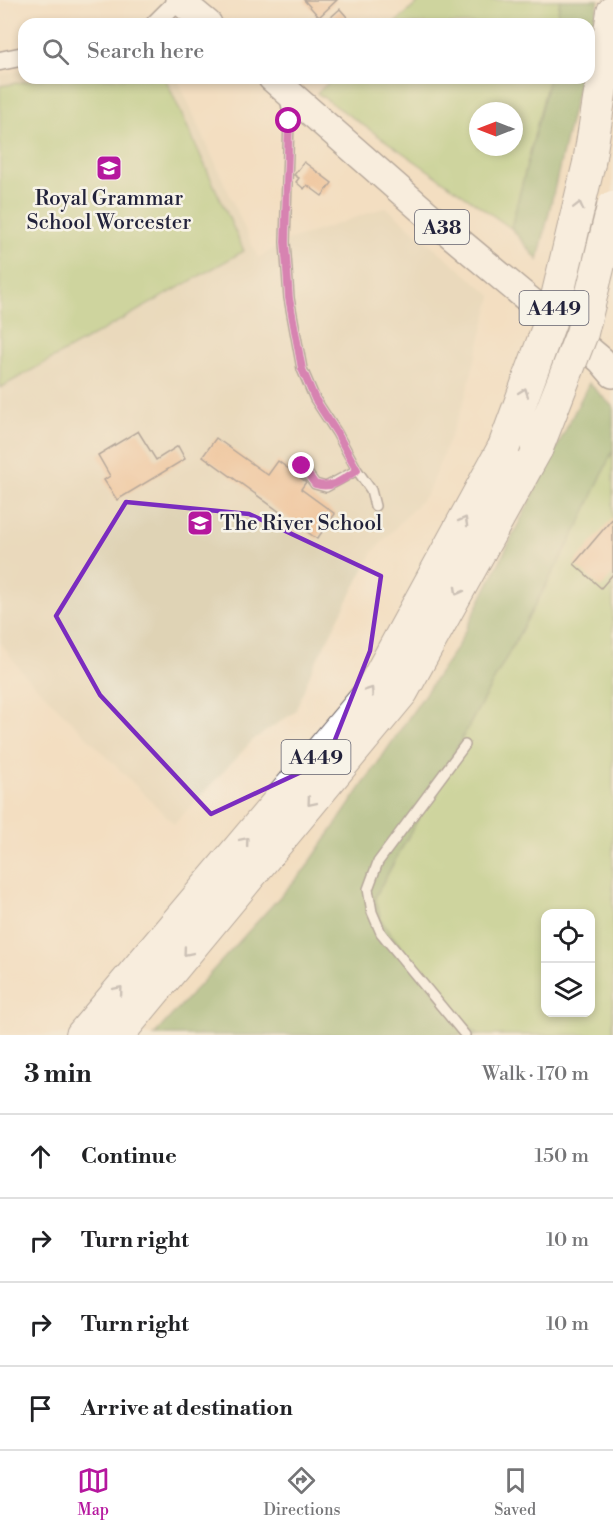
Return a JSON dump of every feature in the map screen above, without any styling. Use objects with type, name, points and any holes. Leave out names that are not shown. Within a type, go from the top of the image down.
[{"type":"highway","name":"A449","points":[[82,1035],[370,693],[504,447],[553,314],[590,163],[613,12]]},
{"type":"highway","name":"A449","points":[[118,1035],[402,692],[537,448],[582,333],[613,207]]},
{"type":"main road","points":[[179,0],[201,18]]},
{"type":"main road","name":"A38","points":[[279,84],[443,228],[601,360],[613,374]]},
{"type":"street","points":[[161,18],[179,0]]},
{"type":"street","points":[[0,61],[18,57]]},
{"type":"lane","points":[[278,84],[289,121],[285,242],[289,298],[302,369],[315,399],[371,490],[375,506]]},
{"type":"lane","points":[[302,466],[315,484],[326,487],[357,470]]},
{"type":"lane","points":[[465,745],[378,862],[368,889],[372,912],[381,933],[465,1035]]},
{"type":"highlighted area","points":[[126,502],[249,514],[381,576],[370,651],[327,760],[211,814],[100,695],[56,616]]},
{"type":"shaded area","name":"The River School","points":[[18,71],[18,84],[180,84],[258,258],[285,242],[386,207],[492,296],[463,405],[427,494],[373,552],[312,669],[295,712],[254,739],[174,824],[23,673],[0,642],[0,75]]},
{"type":"green space","points":[[421,0],[560,0],[557,18],[401,18]]},
{"type":"green space","points":[[560,0],[599,0],[595,18],[557,18]]},
{"type":"green space","name":"Royal Grammar School Worcester","points":[[18,83],[168,84],[244,251],[0,388],[0,86]]},
{"type":"green space","points":[[327,84],[547,84],[511,228],[317,93]]},
{"type":"green space","points":[[547,84],[579,84],[538,260],[511,228]]},
{"type":"green space","points":[[589,383],[613,407],[613,450],[580,523],[375,897],[381,921],[441,1001],[479,1035],[154,1035],[306,868],[457,647]]},
{"type":"green space","points":[[613,450],[613,1035],[479,1035],[441,1001],[381,921],[375,897],[580,523]]},
{"type":"building","points":[[304,0],[337,0],[319,17]]},
{"type":"building","points":[[340,9],[348,18],[330,18]]},
{"type":"building","points":[[304,162],[332,183],[322,196],[307,185],[304,189],[296,182],[299,178],[294,175]]},
{"type":"building","points":[[138,431],[156,460],[178,446],[185,459],[117,500],[104,480],[110,476],[98,455]]},
{"type":"building","points":[[216,438],[268,475],[278,461],[306,482],[301,489],[335,514],[317,539],[203,456]]},
{"type":"building","points":[[613,518],[613,574],[601,588],[574,564]]},
{"type":"place","name":"Royal Grammar School Worcester","points":[[109,168]]},
{"type":"place","name":"The River School","points":[[200,523]]},
{"type":"route","points":[[289,121],[285,242],[289,298],[302,369],[315,399],[357,470],[326,487],[315,484],[302,466]]}]
